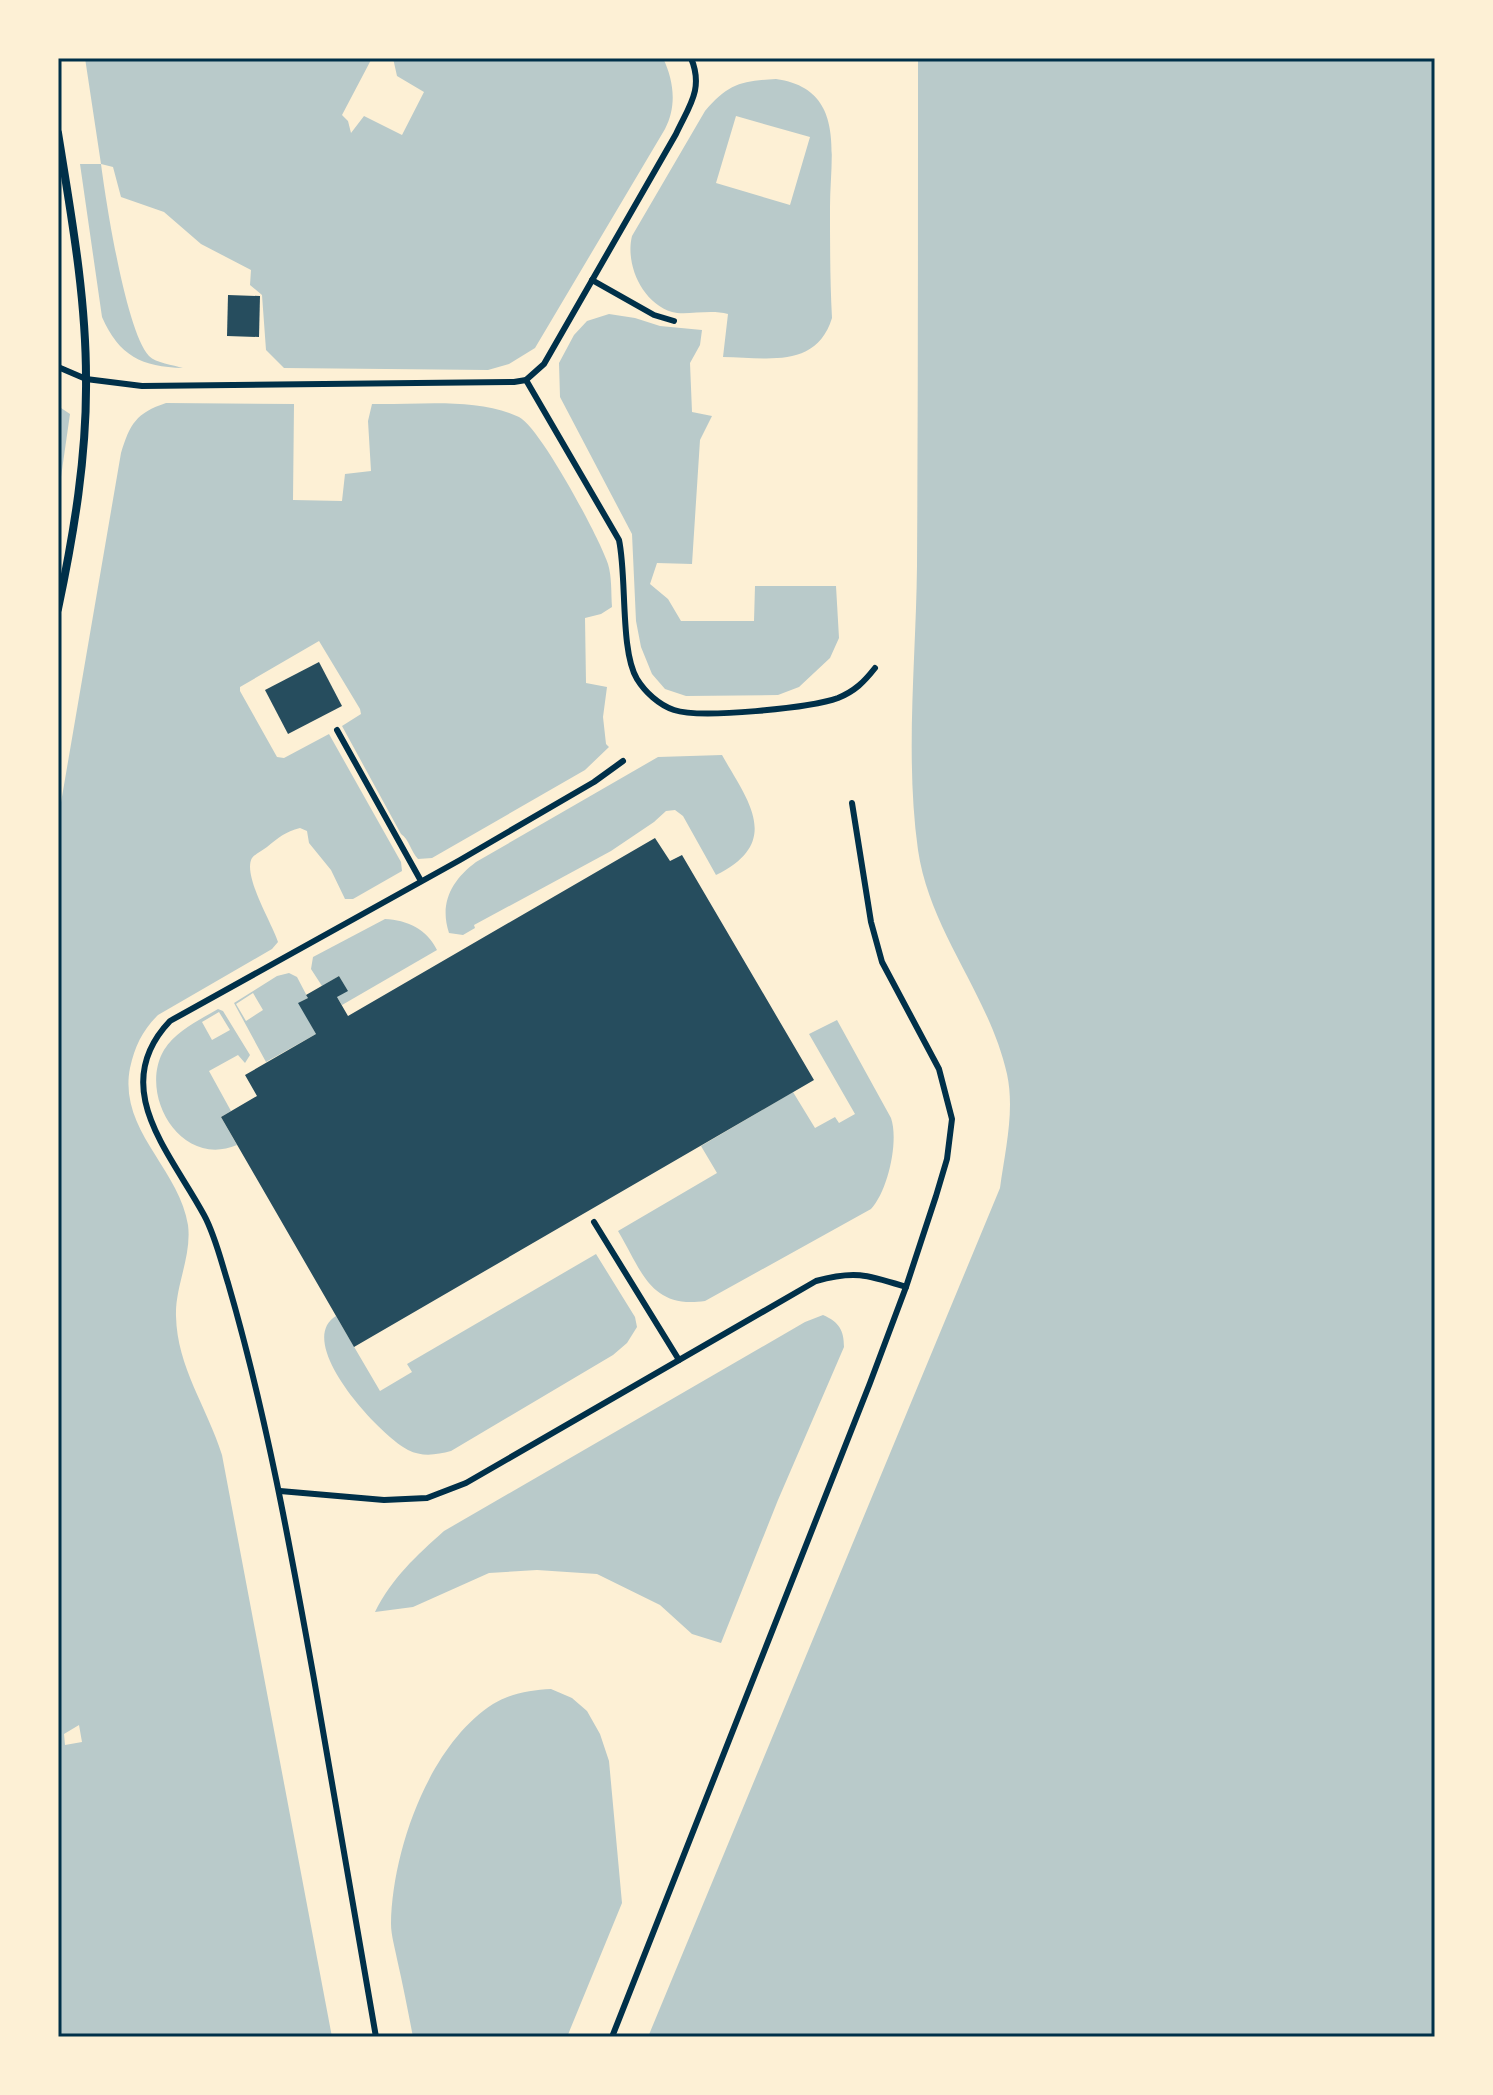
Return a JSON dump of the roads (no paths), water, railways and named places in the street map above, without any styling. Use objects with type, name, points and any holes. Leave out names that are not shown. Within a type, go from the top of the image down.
[{"type":"street","points":[[58,133],[81,293],[86,379],[74,535],[58,609]]},
{"type":"lane","points":[[58,367],[86,379],[142,386],[526,380],[544,364],[676,134],[694,95],[698,77],[693,58]]},
{"type":"lane","points":[[592,280],[654,315],[674,321]]},
{"type":"lane","points":[[526,380],[619,540],[624,562],[628,649],[635,676],[647,693],[673,710],[697,714],[796,708],[837,698],[861,686],[875,668]]},
{"type":"lane","points":[[337,730],[421,881]]},
{"type":"lane","points":[[376,2037],[280,1491],[228,1285],[206,1218],[154,1129],[141,1087],[143,1068],[149,1049],[170,1021],[594,782],[623,761]]},
{"type":"lane","points":[[612,2037],[906,1287],[947,1159],[952,1119],[939,1069],[882,962],[871,922],[852,803]]},
{"type":"lane","points":[[594,1222],[679,1360]]},
{"type":"lane","points":[[280,1491],[384,1500],[427,1498],[466,1483],[816,1281],[843,1273],[869,1275],[906,1287]]}]
